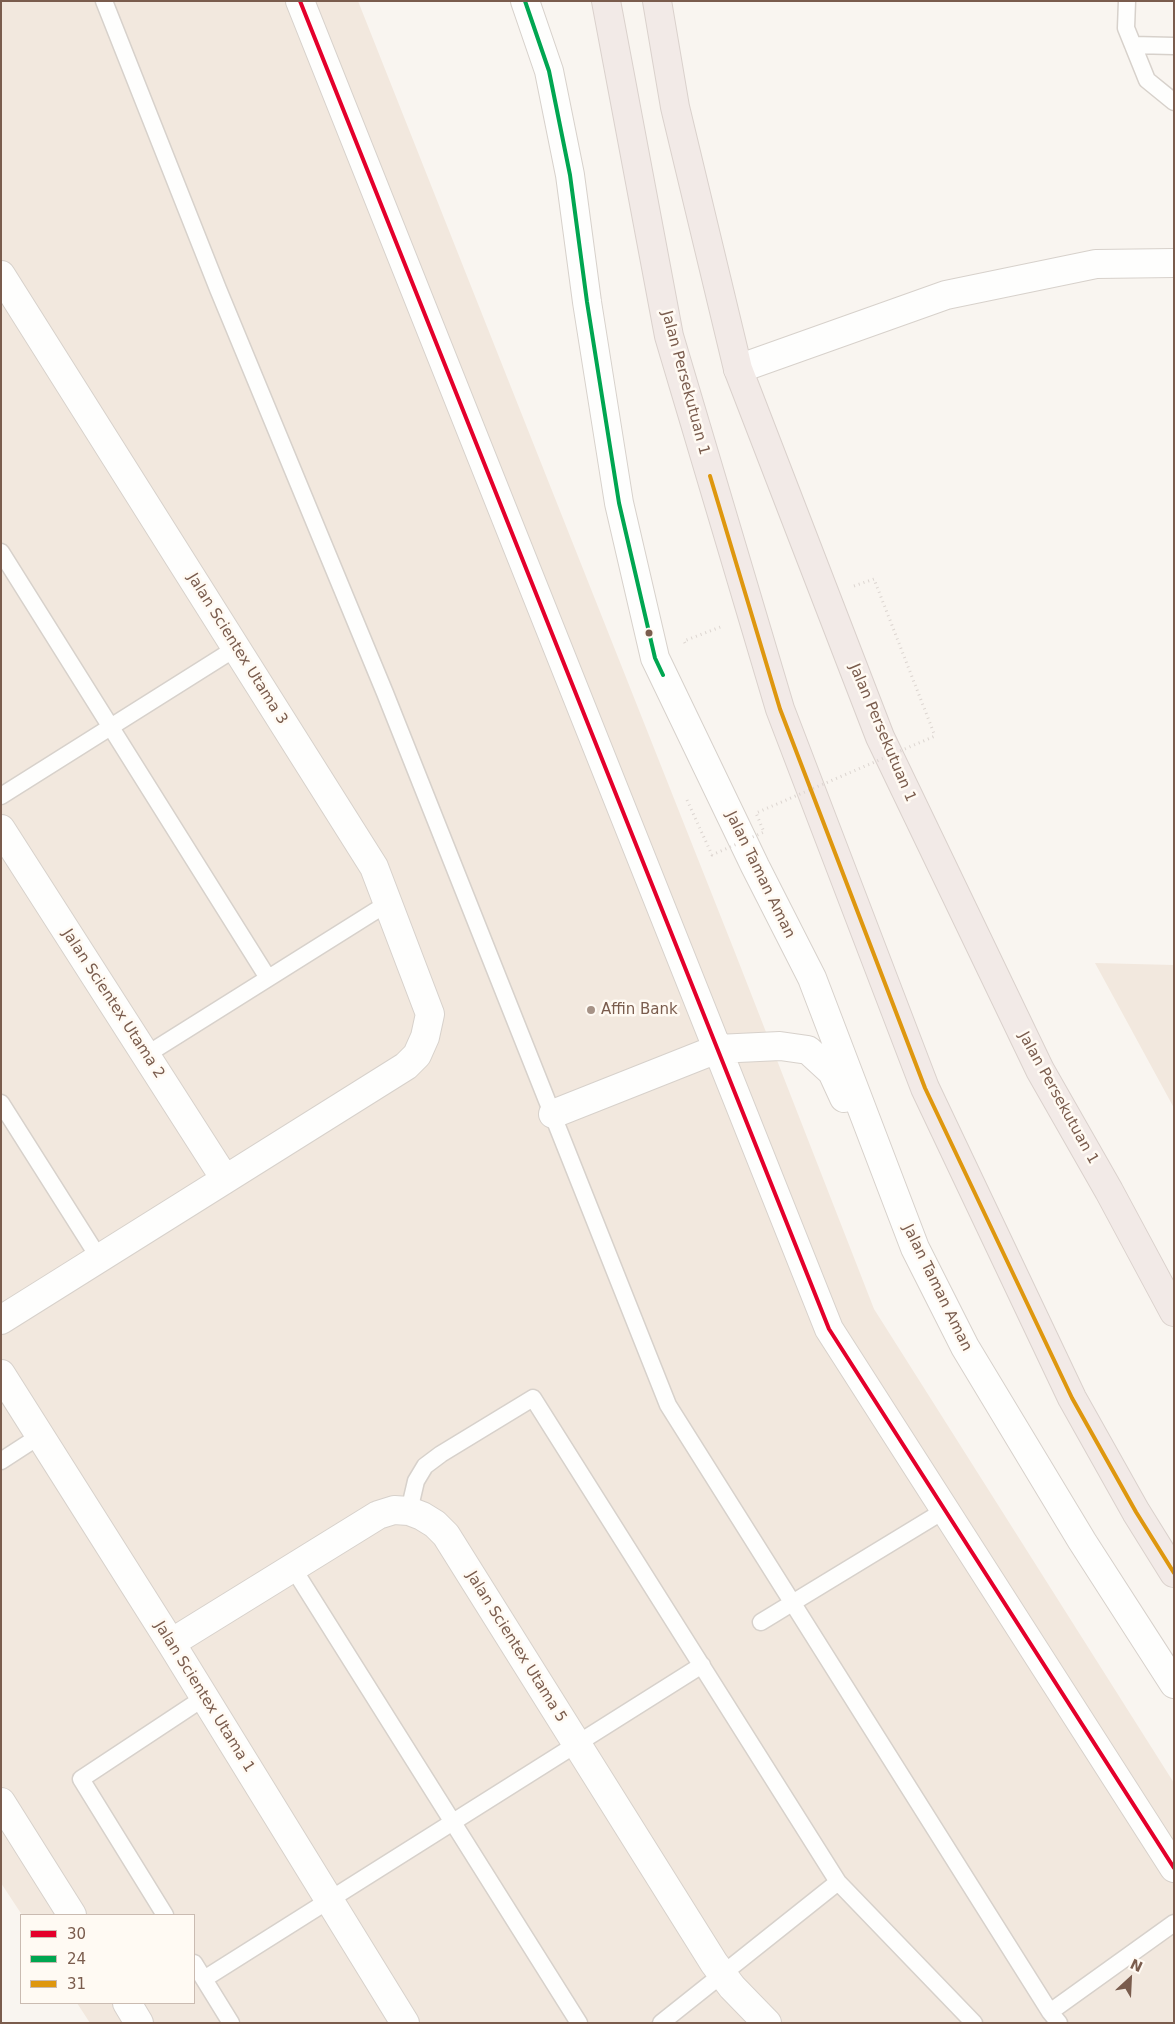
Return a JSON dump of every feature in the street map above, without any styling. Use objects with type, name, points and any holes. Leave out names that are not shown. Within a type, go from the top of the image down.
[{"type":"highway","name":"Jalan Persekutuan 1","points":[[606,1],[669,336],[780,709],[925,1088],[1072,1398],[1136,1512],[1174,1573]]},
{"type":"highway","name":"Jalan Persekutuan 1","points":[[657,1],[675,107],[738,368],[880,737],[1040,1070],[1109,1191],[1174,1312]]},
{"type":"highway","points":[[1136,1512],[1174,1547]]},
{"type":"street","points":[[300,1],[829,1329],[1174,1868]]},
{"type":"street","name":"Jalan Taman Aman","points":[[524,1],[548,71],[570,175],[587,302],[619,503],[655,658],[755,866],[812,978],[915,1248],[970,1355],[1082,1542],[1174,1684]]},
{"type":"street","points":[[738,368],[946,295],[1096,264],[1174,263]]},
{"type":"street","name":"Jalan Scientex Utama 3","points":[[1,1320],[406,1066],[417,1055],[425,1037],[430,1014],[374,866],[2,278]]},
{"type":"street","name":"Jalan Scientex Utama 2","points":[[1,829],[225,1179]]},
{"type":"street","points":[[553,1114],[717,1049],[780,1046],[808,1050],[832,1072],[915,1248]]},
{"type":"street","name":"Jalan Scientex Utama 1","points":[[1,1374],[205,1697],[406,2023]]},
{"type":"street","points":[[171,1643],[378,1515],[394,1510],[409,1511]]},
{"type":"street","name":"Jalan Scientex Utama 5","points":[[409,1511],[435,1524],[446,1535],[722,1974],[767,2023]]},
{"type":"street","points":[[1,1802],[71,1914]]},
{"type":"street","points":[[128,2004],[140,2023]]},
{"type":"lane","points":[[104,1],[218,289],[389,702],[668,1405],[1054,2017],[1174,1923]]},
{"type":"lane","points":[[1126,1],[1126,28],[1147,80],[1174,102]]},
{"type":"lane","points":[[1133,45],[1174,46]]},
{"type":"lane","points":[[1,552],[268,978]]},
{"type":"lane","points":[[1,796],[236,648]]},
{"type":"lane","points":[[146,1055],[388,903]]},
{"type":"lane","points":[[1,1103],[99,1258]]},
{"type":"lane","points":[[409,1511],[416,1481],[425,1466],[441,1454],[533,1398],[838,1882],[974,2023]]},
{"type":"lane","points":[[1,1461],[40,1436]]},
{"type":"lane","points":[[760,1622],[945,1510]]},
{"type":"lane","points":[[293,1568],[578,2023]]},
{"type":"lane","points":[[204,1979],[702,1665]]},
{"type":"lane","points":[[164,1914],[81,1779],[205,1697]]},
{"type":"lane","points":[[661,2023],[838,1882]]},
{"type":"lane","points":[[195,1965],[231,2023]]},
{"type":"path","points":[[687,800],[712,855],[764,832],[756,813],[935,736],[874,579]]},
{"type":"path","points":[[684,641],[751,615]]},
{"type":"shaded area","points":[[1,1],[358,1],[734,950],[874,1309],[1174,1783],[1174,2023],[90,2023],[78,2004],[195,2004],[195,1914],[21,1914],[1,1883]]},
{"type":"shaded area","points":[[1095,963],[1174,965],[1174,1108]]},
{"type":"transit line","name":"30","points":[[300,1],[829,1329],[1174,1868]]},
{"type":"transit line","name":"24","points":[[525,1],[549,71],[570,175],[587,302],[619,503],[655,658],[663,675]]},
{"type":"transit line","name":"31","points":[[710,476],[780,709],[925,1088],[1072,1398],[1136,1512],[1174,1573]]},
{"type":"place","name":"Affin Bank","points":[[591,1010]]}]
